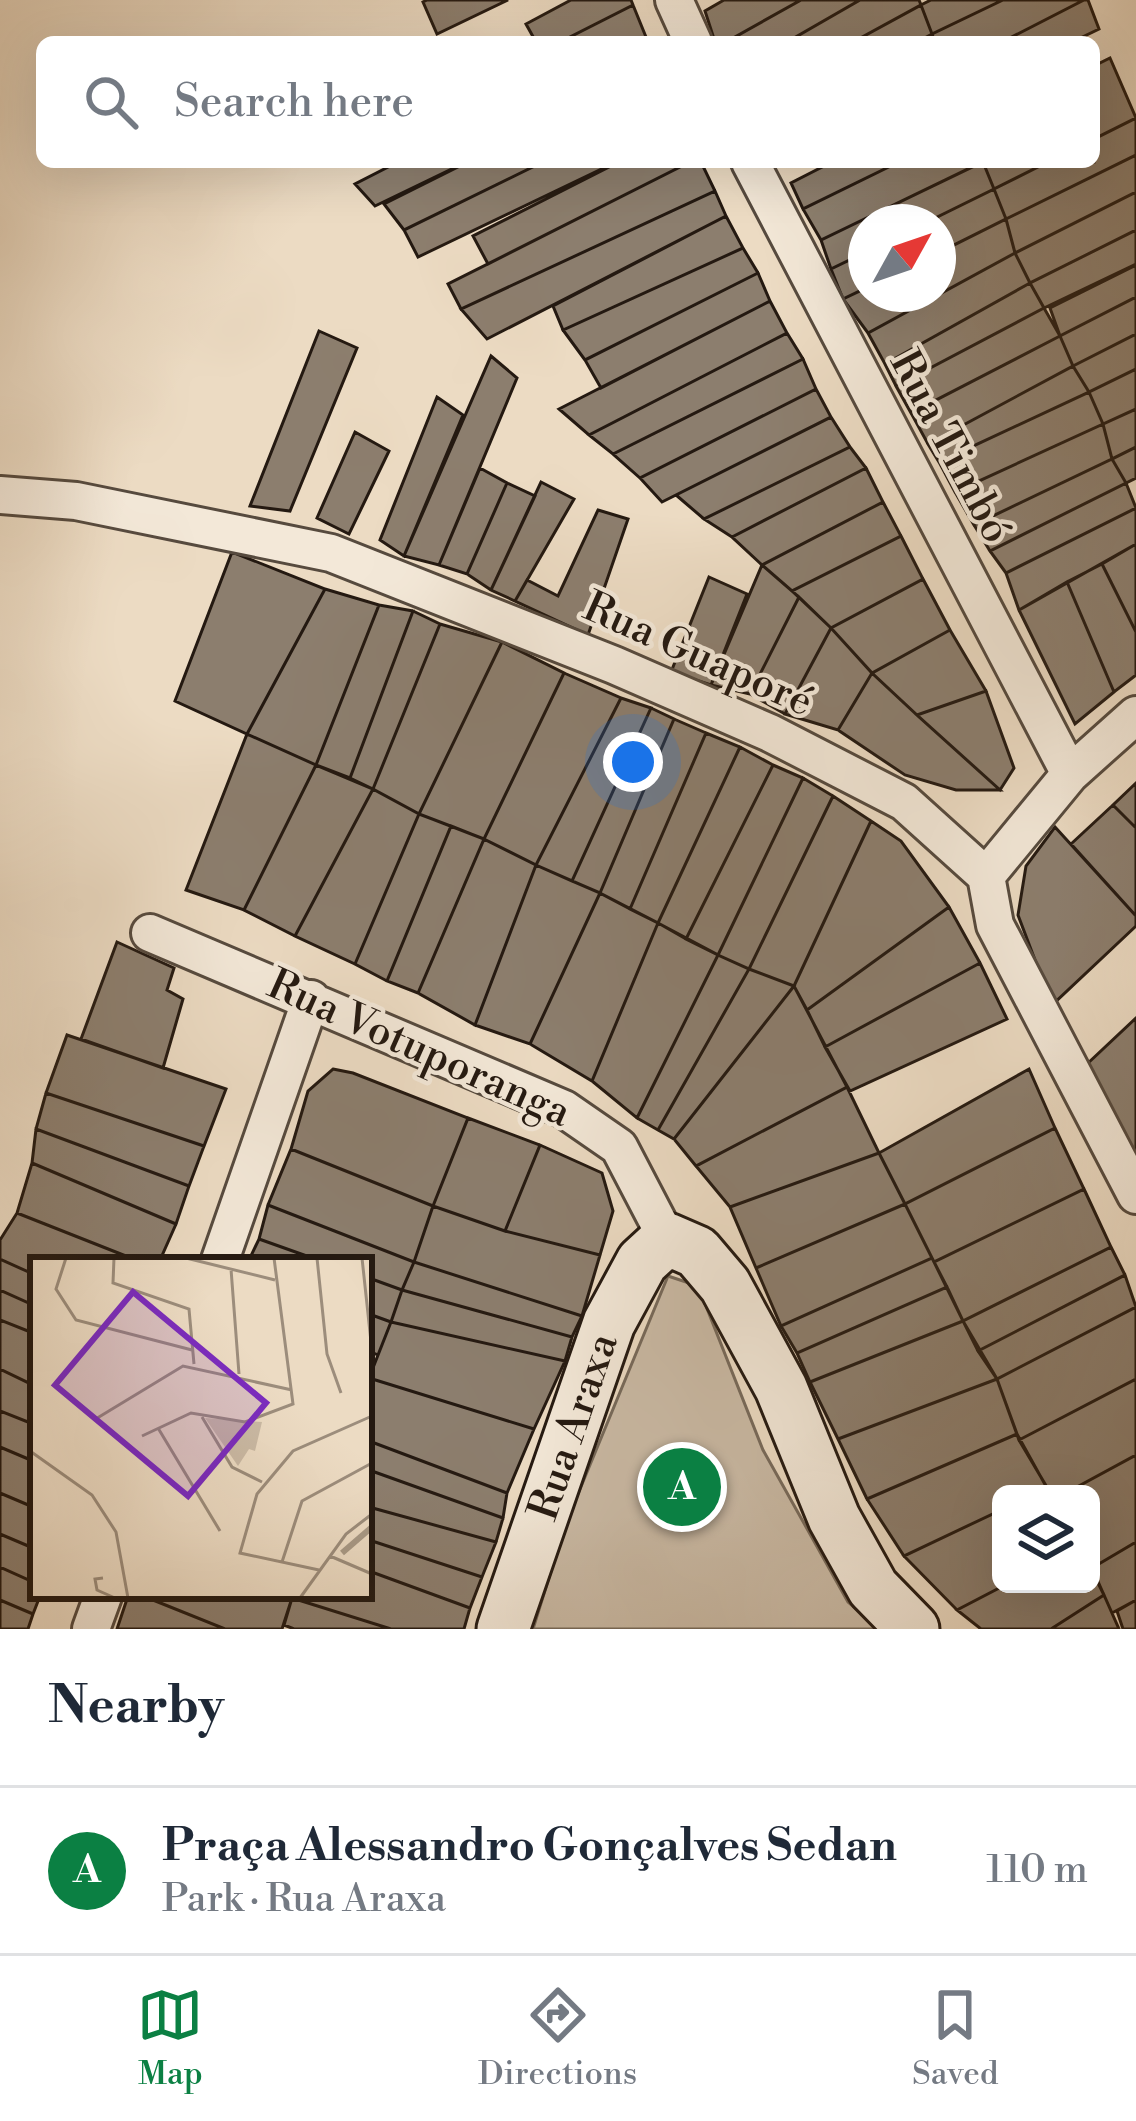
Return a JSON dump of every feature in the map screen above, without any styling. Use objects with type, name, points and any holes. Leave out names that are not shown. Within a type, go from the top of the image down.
[{"type":"street","points":[[674,0],[690,36]]},
{"type":"street","name":"Rua Timbó","points":[[752,168],[1070,774]]},
{"type":"street","name":"Rua Guaporé","points":[[0,494],[76,501],[332,553],[770,733],[904,802],[986,875]]},
{"type":"street","points":[[1136,715],[1070,774],[986,875],[994,925],[1136,1195]]},
{"type":"street","name":"Rua Votuporanga","points":[[150,933],[564,1108],[619,1147],[667,1239],[698,1252],[725,1285],[781,1388],[844,1535],[873,1588],[913,1629]]},
{"type":"street","points":[[221,1257],[310,999]]},
{"type":"street","name":"Rua Araxa","points":[[503,1629],[609,1323],[642,1262],[667,1239]]},
{"type":"street","points":[[91,1629],[102,1599]]},
{"type":"shaded area","points":[[668,1276],[698,1286],[763,1450],[848,1602],[880,1629],[533,1629],[566,1523]]},
{"type":"building","points":[[508,0],[437,34],[423,2]]},
{"type":"building","points":[[571,0],[631,0],[633,5],[572,36],[533,36],[526,24]]},
{"type":"building","points":[[724,0],[801,0],[737,36],[713,36],[705,11]]},
{"type":"building","points":[[801,0],[860,0],[797,36],[737,36]]},
{"type":"building","points":[[860,0],[919,0],[921,5],[864,36],[797,36]]},
{"type":"building","points":[[931,0],[1003,0],[932,34],[921,5]]},
{"type":"building","points":[[1003,0],[1084,0],[1014,36],[932,34]]},
{"type":"building","points":[[1084,0],[1099,29],[1084,36],[1014,36]]},
{"type":"building","points":[[633,5],[646,36],[572,36]]},
{"type":"building","points":[[921,5],[932,34],[928,36],[864,36]]},
{"type":"building","points":[[1110,58],[1136,118],[1100,136],[1100,63]]},
{"type":"building","points":[[1136,118],[1136,155],[1006,219],[994,189],[1036,168],[1100,168],[1100,136]]},
{"type":"building","points":[[1136,155],[1136,192],[1015,253],[1006,219]]},
{"type":"building","points":[[386,168],[454,168],[375,206],[355,184]]},
{"type":"building","points":[[456,168],[531,168],[404,230],[384,204]]},
{"type":"building","points":[[531,168],[603,168],[418,257],[404,230]]},
{"type":"building","points":[[607,168],[678,168],[488,264],[473,236]]},
{"type":"building","points":[[678,168],[704,168],[715,191],[461,309],[448,284]]},
{"type":"building","points":[[820,168],[887,168],[803,209],[791,183]]},
{"type":"building","points":[[887,168],[970,168],[895,204],[848,204],[848,227],[821,240],[803,209]]},
{"type":"building","points":[[971,168],[985,168],[994,189],[956,208],[956,204],[896,204]]},
{"type":"building","points":[[985,168],[1036,168],[994,189]]},
{"type":"building","points":[[994,189],[1006,219],[956,244],[956,208]]},
{"type":"building","points":[[715,191],[726,216],[487,339],[461,309]]},
{"type":"building","points":[[1136,192],[1136,230],[1030,283],[1015,253]]},
{"type":"building","points":[[726,216],[743,248],[563,330],[553,306]]},
{"type":"building","points":[[1006,219],[1015,253],[956,285],[956,244]]},
{"type":"building","points":[[848,227],[848,261],[831,269],[821,240]]},
{"type":"building","points":[[1136,230],[1136,264],[1044,308],[1030,283]]},
{"type":"building","points":[[743,248],[758,273],[585,360],[563,330]]},
{"type":"building","points":[[1015,253],[1030,283],[885,364],[868,333],[907,312],[956,312],[956,285]]},
{"type":"building","points":[[848,261],[848,297],[843,299],[831,269]]},
{"type":"building","points":[[1136,265],[1136,297],[1060,336],[1050,308]]},
{"type":"building","points":[[758,273],[770,301],[601,388],[585,360]]},
{"type":"building","points":[[1030,283],[1044,308],[896,386],[885,364]]},
{"type":"building","points":[[1136,297],[1136,334],[1073,366],[1060,336]]},
{"type":"building","points":[[770,301],[787,333],[589,435],[559,409]]},
{"type":"building","points":[[1044,308],[1060,336],[911,413],[896,386]]},
{"type":"building","points":[[853,312],[907,312],[868,333]]},
{"type":"building","points":[[319,331],[357,348],[290,511],[250,506]]},
{"type":"building","points":[[787,333],[803,359],[613,454],[589,435]]},
{"type":"building","points":[[1136,334],[1136,369],[1089,392],[1073,366]]},
{"type":"building","points":[[1060,336],[1073,366],[928,444],[911,413]]},
{"type":"building","points":[[491,356],[517,378],[439,565],[404,556]]},
{"type":"building","points":[[803,359],[816,389],[640,478],[613,454]]},
{"type":"building","points":[[1073,366],[1089,392],[939,462],[928,444]]},
{"type":"building","points":[[1136,369],[1136,409],[1103,424],[1089,392]]},
{"type":"building","points":[[816,389],[831,417],[662,502],[640,478]]},
{"type":"building","points":[[1089,392],[1103,424],[955,492],[939,462]]},
{"type":"building","points":[[437,397],[463,415],[404,556],[380,540]]},
{"type":"building","points":[[1136,409],[1136,447],[1112,459],[1103,424]]},
{"type":"building","points":[[831,417],[850,447],[704,519],[676,495]]},
{"type":"building","points":[[1103,424],[1112,459],[974,525],[955,492]]},
{"type":"building","points":[[355,432],[389,451],[349,534],[317,518]]},
{"type":"building","points":[[850,447],[866,468],[732,537],[704,519]]},
{"type":"building","points":[[1136,447],[1136,478],[1126,483],[1112,459]]},
{"type":"building","points":[[1112,459],[1126,483],[990,551],[974,525]]},
{"type":"building","points":[[480,468],[507,483],[467,574],[439,565]]},
{"type":"building","points":[[866,468],[883,502],[762,565],[732,537]]},
{"type":"building","points":[[541,482],[574,499],[515,601],[491,590]]},
{"type":"building","points":[[507,483],[535,496],[491,590],[467,574]]},
{"type":"building","points":[[1126,483],[1136,508],[1006,573],[990,551]]},
{"type":"building","points":[[883,502],[901,536],[792,591],[762,565]]},
{"type":"building","points":[[1136,508],[1136,544],[1019,610],[1006,573]]},
{"type":"building","points":[[598,510],[628,519],[588,635],[515,601],[527,580],[558,596]]},
{"type":"building","points":[[901,536],[923,579],[831,628],[792,591]]},
{"type":"building","points":[[1136,544],[1136,632],[1102,564]]},
{"type":"building","points":[[232,552],[325,589],[247,734],[175,701]]},
{"type":"building","points":[[1102,564],[1136,632],[1136,675],[1114,692],[1067,582]]},
{"type":"building","points":[[762,565],[799,597],[750,694],[711,685]]},
{"type":"building","points":[[709,577],[747,594],[711,685],[671,672]]},
{"type":"building","points":[[923,579],[950,630],[872,673],[831,628]]},
{"type":"building","points":[[1067,582],[1114,692],[1075,724],[1019,610]]},
{"type":"building","points":[[325,589],[379,605],[316,765],[247,734]]},
{"type":"building","points":[[799,597],[831,628],[785,714],[750,694]]},
{"type":"building","points":[[379,605],[413,611],[350,778],[316,765]]},
{"type":"building","points":[[413,611],[440,624],[373,789],[350,778]]},
{"type":"building","points":[[440,624],[502,642],[419,814],[373,789]]},
{"type":"building","points":[[831,628],[872,673],[838,730],[785,714]]},
{"type":"building","points":[[950,630],[986,691],[917,715],[872,673]]},
{"type":"building","points":[[502,642],[564,673],[484,839],[419,814]]},
{"type":"building","points":[[564,673],[621,698],[536,865],[484,839]]},
{"type":"building","points":[[872,673],[1000,790],[956,790],[905,775],[838,730]]},
{"type":"building","points":[[986,691],[1014,768],[1000,790],[917,715]]},
{"type":"building","points":[[621,698],[651,708],[572,881],[536,865]]},
{"type":"building","points":[[651,708],[674,719],[600,893],[572,881]]},
{"type":"building","points":[[674,719],[706,733],[630,909],[600,893]]},
{"type":"building","points":[[706,733],[740,747],[658,923],[630,909]]},
{"type":"building","points":[[247,734],[316,765],[244,910],[186,890]]},
{"type":"building","points":[[740,747],[773,765],[686,939],[658,923]]},
{"type":"building","points":[[316,765],[373,789],[295,936],[244,910]]},
{"type":"building","points":[[773,765],[803,778],[718,955],[686,939]]},
{"type":"building","points":[[803,778],[833,796],[749,969],[718,955]]},
{"type":"building","points":[[1136,783],[1136,828],[1113,805]]},
{"type":"building","points":[[373,789],[419,814],[355,964],[295,936]]},
{"type":"building","points":[[833,796],[871,821],[794,986],[749,969]]},
{"type":"building","points":[[1113,805],[1136,828],[1136,916],[1071,844]]},
{"type":"building","points":[[419,814],[451,826],[387,981],[355,964]]},
{"type":"building","points":[[871,821],[901,841],[949,907],[807,1010],[794,986]]},
{"type":"building","points":[[451,826],[484,839],[418,993],[387,981]]},
{"type":"building","points":[[1055,827],[1136,916],[1136,926],[1052,1005],[1018,915],[1026,866]]},
{"type":"building","points":[[484,839],[536,865],[475,1025],[418,993]]},
{"type":"building","points":[[536,865],[600,893],[530,1044],[475,1025]]},
{"type":"building","points":[[600,893],[658,923],[592,1081],[530,1044]]},
{"type":"building","points":[[949,907],[980,963],[825,1047],[807,1010]]},
{"type":"building","points":[[658,923],[718,955],[637,1118],[592,1081]]},
{"type":"building","points":[[117,942],[174,968],[167,990],[183,999],[163,1068],[81,1039]]},
{"type":"building","points":[[718,955],[749,969],[658,1130],[637,1118]]},
{"type":"building","points":[[980,963],[1007,1019],[850,1091],[825,1047]]},
{"type":"building","points":[[749,969],[794,986],[674,1139],[658,1130]]},
{"type":"building","points":[[794,986],[847,1087],[696,1166],[674,1139]]},
{"type":"building","points":[[1136,1018],[1136,1152],[1086,1065]]},
{"type":"building","points":[[67,1035],[226,1089],[204,1146],[46,1093]]},
{"type":"building","points":[[333,1069],[468,1118],[433,1206],[291,1149],[308,1091]]},
{"type":"building","points":[[1029,1069],[1055,1128],[905,1204],[879,1153]]},
{"type":"building","points":[[847,1087],[879,1153],[730,1207],[696,1166]]},
{"type":"building","points":[[46,1093],[204,1146],[189,1186],[36,1129]]},
{"type":"building","points":[[468,1118],[540,1145],[505,1231],[433,1206]]},
{"type":"building","points":[[1055,1128],[1084,1189],[934,1262],[905,1204]]},
{"type":"building","points":[[36,1129],[189,1186],[176,1224],[32,1163]]},
{"type":"building","points":[[540,1145],[602,1173],[613,1211],[600,1255],[505,1231]]},
{"type":"building","points":[[291,1149],[433,1206],[414,1262],[268,1205]]},
{"type":"building","points":[[879,1153],[905,1204],[756,1268],[730,1207]]},
{"type":"building","points":[[32,1163],[176,1224],[161,1257],[128,1257],[17,1213]]},
{"type":"building","points":[[1084,1189],[1111,1247],[963,1321],[934,1262]]},
{"type":"building","points":[[905,1204],[932,1258],[781,1326],[756,1268]]},
{"type":"building","points":[[268,1205],[414,1262],[402,1290],[372,1279],[372,1257],[310,1257],[259,1239]]},
{"type":"building","points":[[433,1206],[505,1231],[600,1255],[582,1316],[414,1262]]},
{"type":"building","points":[[17,1213],[128,1257],[30,1257],[30,1273],[0,1259],[0,1240]]},
{"type":"building","points":[[259,1239],[310,1257],[250,1257]]},
{"type":"building","points":[[1111,1247],[1125,1275],[978,1351],[963,1321]]},
{"type":"building","points":[[932,1258],[947,1287],[797,1353],[781,1326]]},
{"type":"building","points":[[0,1259],[30,1273],[30,1304],[0,1290]]},
{"type":"building","points":[[414,1262],[582,1316],[572,1337],[402,1290]]},
{"type":"building","points":[[1125,1275],[1136,1307],[997,1379],[978,1351]]},
{"type":"building","points":[[372,1279],[402,1290],[391,1322],[372,1315]]},
{"type":"building","points":[[947,1287],[963,1321],[810,1382],[797,1353]]},
{"type":"building","points":[[0,1290],[30,1304],[30,1332],[0,1320]]},
{"type":"building","points":[[402,1290],[572,1337],[565,1361],[391,1322]]},
{"type":"building","points":[[1136,1307],[1136,1379],[1019,1440],[997,1379]]},
{"type":"building","points":[[372,1315],[391,1322],[378,1355],[372,1352]]},
{"type":"building","points":[[0,1320],[30,1332],[30,1384],[0,1369]]},
{"type":"building","points":[[963,1321],[997,1379],[838,1439],[810,1382]]},
{"type":"building","points":[[391,1322],[565,1361],[534,1429],[372,1379]]},
{"type":"building","points":[[0,1369],[30,1384],[30,1423],[0,1411]]},
{"type":"building","points":[[372,1379],[534,1429],[507,1493],[372,1442]]},
{"type":"building","points":[[997,1379],[1017,1434],[867,1499],[838,1439]]},
{"type":"building","points":[[1136,1379],[1136,1455],[1081,1485],[1046,1485],[1019,1440]]},
{"type":"building","points":[[0,1411],[30,1423],[30,1460],[0,1447]]},
{"type":"building","points":[[1017,1434],[1045,1485],[992,1485],[992,1514],[904,1556],[867,1499]]},
{"type":"building","points":[[372,1442],[507,1493],[503,1518],[372,1471]]},
{"type":"building","points":[[0,1447],[30,1460],[30,1506],[0,1493]]},
{"type":"building","points":[[1136,1455],[1136,1542],[1100,1563],[1100,1485],[1081,1485]]},
{"type":"building","points":[[372,1471],[503,1518],[496,1542],[372,1508]]},
{"type":"building","points":[[0,1493],[30,1506],[30,1547],[0,1534]]},
{"type":"building","points":[[372,1508],[496,1542],[482,1577],[372,1541]]},
{"type":"building","points":[[992,1514],[992,1592],[957,1610],[904,1556]]},
{"type":"building","points":[[0,1534],[30,1547],[30,1581],[0,1567]]},
{"type":"building","points":[[372,1541],[482,1577],[470,1608],[372,1572]]},
{"type":"building","points":[[1136,1542],[1136,1600],[1112,1613],[1100,1586],[1100,1563]]},
{"type":"building","points":[[0,1567],[30,1581],[30,1599],[39,1599],[33,1614],[0,1600]]},
{"type":"building","points":[[372,1572],[470,1608],[464,1629],[391,1629],[295,1599],[372,1599]]},
{"type":"building","points":[[1100,1587],[1104,1595],[1051,1629],[981,1629],[957,1610],[992,1592],[1100,1593]]},
{"type":"building","points":[[1104,1595],[1119,1629],[1051,1629]]},
{"type":"building","points":[[127,1599],[150,1599],[225,1629],[117,1629]]},
{"type":"building","points":[[150,1599],[292,1599],[282,1629],[225,1629]]},
{"type":"building","points":[[295,1599],[391,1629],[294,1629],[284,1625]]},
{"type":"building","points":[[0,1600],[33,1614],[28,1629],[0,1629]]},
{"type":"building","points":[[1136,1600],[1136,1629],[1123,1629],[1117,1611]]},
{"type":"place","name":"Praça Alessandro Gonçalves Sedan","points":[[682,1487]]}]
